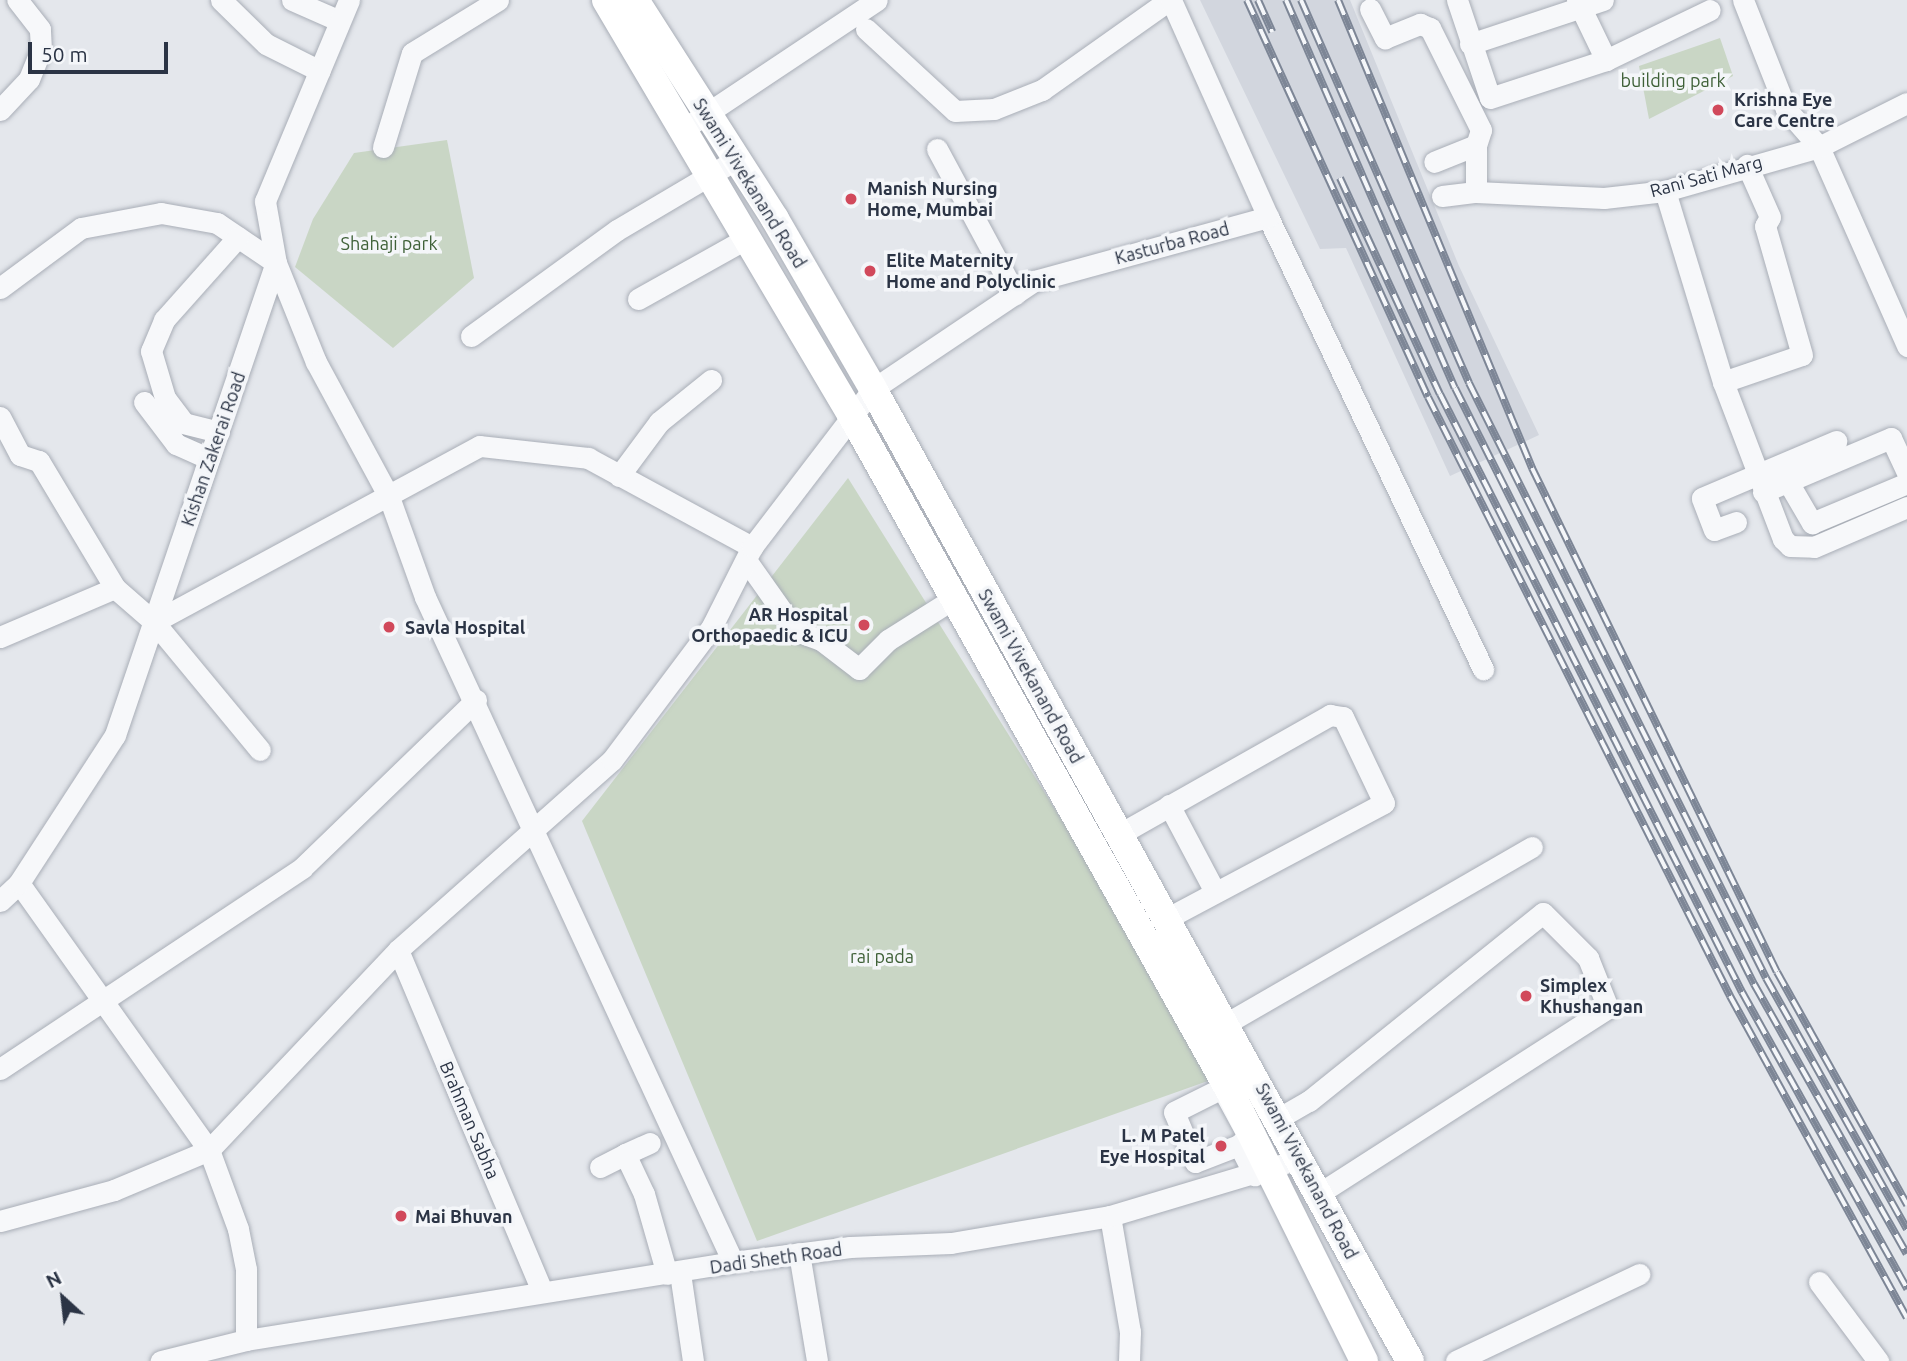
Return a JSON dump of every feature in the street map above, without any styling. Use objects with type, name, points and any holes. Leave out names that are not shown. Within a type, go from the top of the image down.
[{"type":"main road","name":"Swami Vivekanand Road","points":[[606,0],[851,414],[1229,1094],[1262,1172],[1364,1361]]},
{"type":"main road","name":"Swami Vivekanand Road","points":[[635,0],[737,159],[873,389],[1118,835],[1227,1023],[1410,1361]]},
{"type":"street","points":[[0,110],[29,79],[41,50],[40,29],[17,0]]},
{"type":"street","points":[[220,0],[266,44],[314,68]]},
{"type":"street","points":[[292,0],[334,19]]},
{"type":"street","name":"Kishan Zakerai Road","points":[[0,901],[19,883],[115,735],[276,263],[265,201],[334,19],[349,0]]},
{"type":"street","points":[[383,147],[412,53],[498,0]]},
{"type":"street","points":[[682,130],[877,0]]},
{"type":"street","points":[[866,29],[955,111],[993,109],[1041,90],[1170,0],[1268,217],[1483,669]]},
{"type":"street","points":[[1457,0],[1490,98],[1606,60],[1710,10]]},
{"type":"street","points":[[1470,44],[1580,5],[1603,0]]},
{"type":"street","points":[[1743,0],[1786,109],[1819,147],[1904,331]]},
{"type":"street","points":[[1580,5],[1606,60]]},
{"type":"street","points":[[1370,9],[1385,38],[1420,24],[1430,28],[1480,130],[1476,145],[1476,192]]},
{"type":"street","name":"Rani Sati Marg","points":[[1442,196],[1476,192],[1604,198],[1665,191],[1747,165],[1819,147],[1907,103]]},
{"type":"street","points":[[1434,162],[1476,145]]},
{"type":"street","points":[[937,149],[1015,294]]},
{"type":"street","points":[[471,336],[617,230],[737,159]]},
{"type":"street","points":[[1723,382],[1802,355],[1765,226],[1770,217],[1747,165]]},
{"type":"street","points":[[1665,191],[1723,382],[1777,530],[1790,546],[1802,549],[1907,507]]},
{"type":"street","points":[[0,288],[81,228],[161,213],[217,223],[276,263],[316,362],[389,497],[425,597],[538,830],[733,1262]]},
{"type":"street","name":"Kasturba Road","points":[[209,1150],[398,950],[538,830],[658,706],[711,628],[749,554],[851,414],[873,389],[1034,281],[1268,217]]},
{"type":"street","points":[[219,432],[201,432],[184,423],[165,398],[150,351],[164,320],[238,237]]},
{"type":"street","points":[[638,299],[747,238]]},
{"type":"street","points":[[619,476],[659,422],[711,380]]},
{"type":"street","points":[[144,402],[176,444],[209,459]]},
{"type":"street","points":[[0,417],[20,455],[39,461],[115,588],[154,622],[260,750]]},
{"type":"street","points":[[1736,522],[1714,530],[1702,498],[1760,484],[1788,482],[1899,435],[1907,472]]},
{"type":"street","points":[[1760,484],[1836,441]]},
{"type":"street","points":[[154,622],[480,446],[589,458],[749,554],[796,631],[821,640],[859,668],[888,640],[953,599]]},
{"type":"street","points":[[1788,482],[1812,523],[1907,483]]},
{"type":"street","points":[[0,637],[115,588]]},
{"type":"street","points":[[0,1069],[302,868],[476,700]]},
{"type":"street","points":[[1118,835],[1330,715],[1343,717],[1384,803],[1168,918]]},
{"type":"street","points":[[1169,805],[1215,892]]},
{"type":"street","points":[[1227,1023],[1532,847]]},
{"type":"street","points":[[19,883],[209,1150],[246,1269],[236,1349]]},
{"type":"street","points":[[1279,1118],[1309,1101],[1543,913],[1588,958],[1608,1007],[1320,1193]]},
{"type":"street","name":"Brahman Sabha","points":[[398,950],[542,1291]]},
{"type":"street","points":[[1216,1089],[1229,1094],[1248,1136],[1239,1145],[1195,1162],[1171,1117],[1216,1089]]},
{"type":"street","points":[[600,1167],[650,1143]]},
{"type":"street","points":[[1239,1145],[1262,1172]]},
{"type":"street","points":[[0,1221],[114,1190],[209,1150]]},
{"type":"street","points":[[625,1154],[645,1194],[673,1274],[693,1361]]},
{"type":"street","name":"Dadi Sheth Road","points":[[160,1361],[542,1291],[673,1274],[799,1253],[951,1244],[1110,1216],[1262,1172],[1300,1158]]},
{"type":"street","points":[[1110,1216],[1130,1332],[1129,1361]]},
{"type":"street","points":[[799,1253],[817,1361]]},
{"type":"street","points":[[1456,1361],[1639,1274]]},
{"type":"street","points":[[1819,1282],[1878,1361]]},
{"type":"shaded area","points":[[1200,0],[1350,0],[1459,266],[1539,435],[1450,476],[1346,248],[1320,249]]},
{"type":"green space","name":"building park","points":[[1720,38],[1733,76],[1649,119],[1639,66]]},
{"type":"green space","name":"Shahaji park","points":[[447,140],[474,278],[393,348],[295,267],[313,219],[354,153]]},
{"type":"green space","name":"rai pada","points":[[848,478],[1222,1076],[757,1241],[582,821]]},
{"type":"railway","points":[[1247,0],[1428,397],[1730,996],[1907,1318]]},
{"type":"railway","points":[[1258,0],[1272,32]]},
{"type":"railway","points":[[1286,0],[1455,388],[1754,984],[1907,1254]]},
{"type":"railway","points":[[1301,0],[1469,383],[1766,978],[1907,1229]]},
{"type":"railway","points":[[1338,0],[1532,468],[1777,972],[1907,1205]]},
{"type":"railway","points":[[1340,178],[1440,394],[1742,992],[1907,1289]]},
{"type":"place","name":"Krishna Eye Care Centre","points":[[1718,110]]},
{"type":"place","name":"Manish Nursing Home, Mumbai","points":[[851,199]]},
{"type":"place","name":"Elite Maternity Home and Polyclinic","points":[[870,271]]},
{"type":"place","name":"AR Hospital Orthopaedic & ICU","points":[[864,625]]},
{"type":"place","name":"Savla Hospital","points":[[389,627]]},
{"type":"place","name":"Simplex Khushangan","points":[[1526,996]]},
{"type":"place","name":"L. M Patel Eye Hospital","points":[[1221,1146]]},
{"type":"place","name":"Mai Bhuvan","points":[[401,1216]]}]
